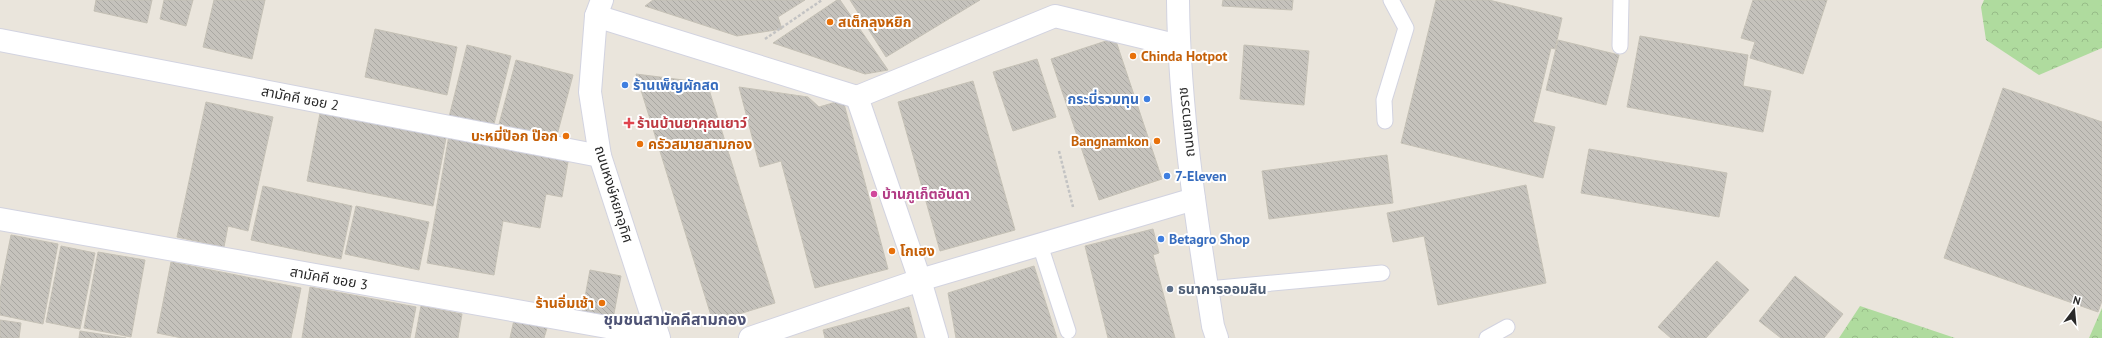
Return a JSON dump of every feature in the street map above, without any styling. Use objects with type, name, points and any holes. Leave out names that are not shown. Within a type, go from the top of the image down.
[{"type":"street","name":"ถนนเยาวราช","points":[[1178,0],[1179,46],[1194,199],[1217,338]]},
{"type":"street","points":[[599,8],[735,59],[857,97],[1055,16],[1179,46]]},
{"type":"street","name":"ถนนหงษ์หยกอุทิศ","points":[[599,8],[590,92],[600,156],[658,337]]},
{"type":"street","name":"สามัคคี ซอย 2","points":[[0,40],[600,156]]},
{"type":"street","points":[[857,97],[920,280],[937,338]]},
{"type":"street","points":[[750,338],[920,280],[1194,199]]},
{"type":"street","name":"สามัคคี ซอย 3","points":[[0,219],[658,337]]},
{"type":"lane","points":[[1385,121],[1384,100],[1406,28],[1391,0]]},
{"type":"lane","points":[[1620,46],[1621,0]]},
{"type":"lane","points":[[1040,245],[1068,331]]},
{"type":"lane","points":[[1208,290],[1382,273]]},
{"type":"lane","points":[[1487,338],[1507,327]]},
{"type":"path","points":[[735,59],[822,0]]},
{"type":"path","points":[[1059,151],[1080,233]]},
{"type":"green space","points":[[1984,0],[2102,0],[2102,48],[2039,75],[1986,40],[1981,7]]},
{"type":"green space","points":[[1860,306],[1955,338],[1839,338]]},
{"type":"green space","points":[[2102,308],[2102,338],[2089,338]]},
{"type":"building","points":[[96,0],[152,0],[147,23],[94,11]]},
{"type":"building","points":[[164,0],[193,0],[186,26],[160,19]]},
{"type":"building","points":[[214,0],[265,0],[252,59],[203,47]]},
{"type":"building","points":[[653,0],[805,0],[778,17],[782,29],[737,36],[645,6]]},
{"type":"building","name":"สเต็กลุงหยิก","points":[[837,0],[840,0],[888,70],[865,74],[773,43]]},
{"type":"building","points":[[850,0],[980,0],[886,57]]},
{"type":"building","points":[[1223,0],[1293,0],[1292,10],[1222,6]]},
{"type":"building","points":[[1436,0],[1489,0],[1562,18],[1555,49],[1551,48],[1533,122],[1555,127],[1543,178],[1401,143]]},
{"type":"building","points":[[1753,0],[1827,0],[1803,74],[1750,58],[1755,42],[1741,38]]},
{"type":"building","points":[[375,29],[457,47],[447,95],[365,77]]},
{"type":"building","points":[[1640,36],[1748,55],[1743,86],[1771,91],[1763,132],[1627,107]]},
{"type":"building","points":[[1115,38],[1162,179],[1099,200],[1051,59]]},
{"type":"building","points":[[1558,40],[1619,55],[1606,105],[1546,90]]},
{"type":"building","points":[[467,45],[511,56],[493,128],[449,117]]},
{"type":"building","points":[[1244,45],[1309,51],[1304,105],[1240,99]]},
{"type":"building","points":[[1037,59],[1056,117],[1013,131],[993,72]]},
{"type":"building","points":[[516,60],[573,75],[556,139],[499,124]]},
{"type":"building","points":[[636,74],[707,83],[775,303],[713,322]]},
{"type":"building","points":[[973,81],[1015,230],[940,251],[898,102]]},
{"type":"building","points":[[739,87],[808,97],[819,107],[843,100],[888,269],[815,288],[781,161],[760,167]]},
{"type":"building","points":[[2003,88],[2102,122],[2102,301],[2098,312],[1944,258]]},
{"type":"building","points":[[206,102],[273,117],[248,231],[228,226],[224,247],[177,237]]},
{"type":"building","points":[[321,108],[447,133],[433,206],[307,181]]},
{"type":"building","points":[[449,135],[569,156],[562,197],[546,194],[540,228],[503,221],[494,275],[427,263]]},
{"type":"building","points":[[1589,149],[1727,173],[1719,217],[1581,193]]},
{"type":"building","points":[[1387,155],[1393,203],[1269,219],[1262,171]]},
{"type":"building","points":[[1526,185],[1546,283],[1438,305],[1424,236],[1393,242],[1387,213]]},
{"type":"building","points":[[263,186],[352,206],[341,259],[251,240]]},
{"type":"building","points":[[356,206],[429,222],[419,270],[345,254]]},
{"type":"building","points":[[1153,229],[1159,253],[1153,255],[1175,338],[1108,338],[1085,246]]},
{"type":"building","points":[[11,235],[58,244],[43,324],[0,315],[0,290]]},
{"type":"building","points":[[61,246],[95,253],[80,329],[46,322]]},
{"type":"building","points":[[98,252],[145,260],[131,337],[84,328]]},
{"type":"building","points":[[1717,261],[1749,290],[1706,338],[1671,338],[1658,327]]},
{"type":"building","points":[[171,262],[301,288],[291,338],[182,338],[157,333]]},
{"type":"building","points":[[1034,266],[1057,338],[956,338],[948,293]]},
{"type":"building","points":[[590,270],[621,276],[613,319],[582,313]]},
{"type":"building","points":[[1795,276],[1843,314],[1824,338],[1781,338],[1759,321]]},
{"type":"building","points":[[310,287],[416,307],[410,338],[302,338]]},
{"type":"building","points":[[421,306],[462,314],[458,338],[415,338]]},
{"type":"building","points":[[909,307],[917,338],[825,338],[823,330]]},
{"type":"building","points":[[0,320],[21,323],[19,338],[0,338]]},
{"type":"building","points":[[514,320],[547,328],[544,338],[510,338]]},
{"type":"building","points":[[80,331],[126,338],[79,338]]},
{"type":"place","name":"สเต็กลุงหยิก","points":[[830,22]]},
{"type":"place","name":"Chinda Hotpot","points":[[1133,56]]},
{"type":"place","name":"ร้านเพ็ญผักสด","points":[[625,85]]},
{"type":"place","name":"กระบี่รวมทุน","points":[[1147,99]]},
{"type":"place","name":"ร้านบ้านยาคุณเยาว์","points":[[629,123]]},
{"type":"place","name":"บะหมี่ป๊อก ป๊อก","points":[[566,136]]},
{"type":"place","name":"Bangnamkon","points":[[1157,141]]},
{"type":"place","name":"ครัวสมายสามกอง","points":[[640,144]]},
{"type":"place","name":"7-Eleven","points":[[1167,176]]},
{"type":"place","name":"บ้านภูเก็ตอันดา","points":[[874,194]]},
{"type":"place","name":"Betagro Shop","points":[[1161,239]]},
{"type":"place","name":"โกเฮง","points":[[892,251]]},
{"type":"place","name":"ธนาคารออมสิน","points":[[1170,289]]},
{"type":"place","name":"ร้านอิ่มเช้า","points":[[602,303]]},
{"type":"district","name":"ชุมชนสามัคคีสามกอง","points":[[675,319]]}]
